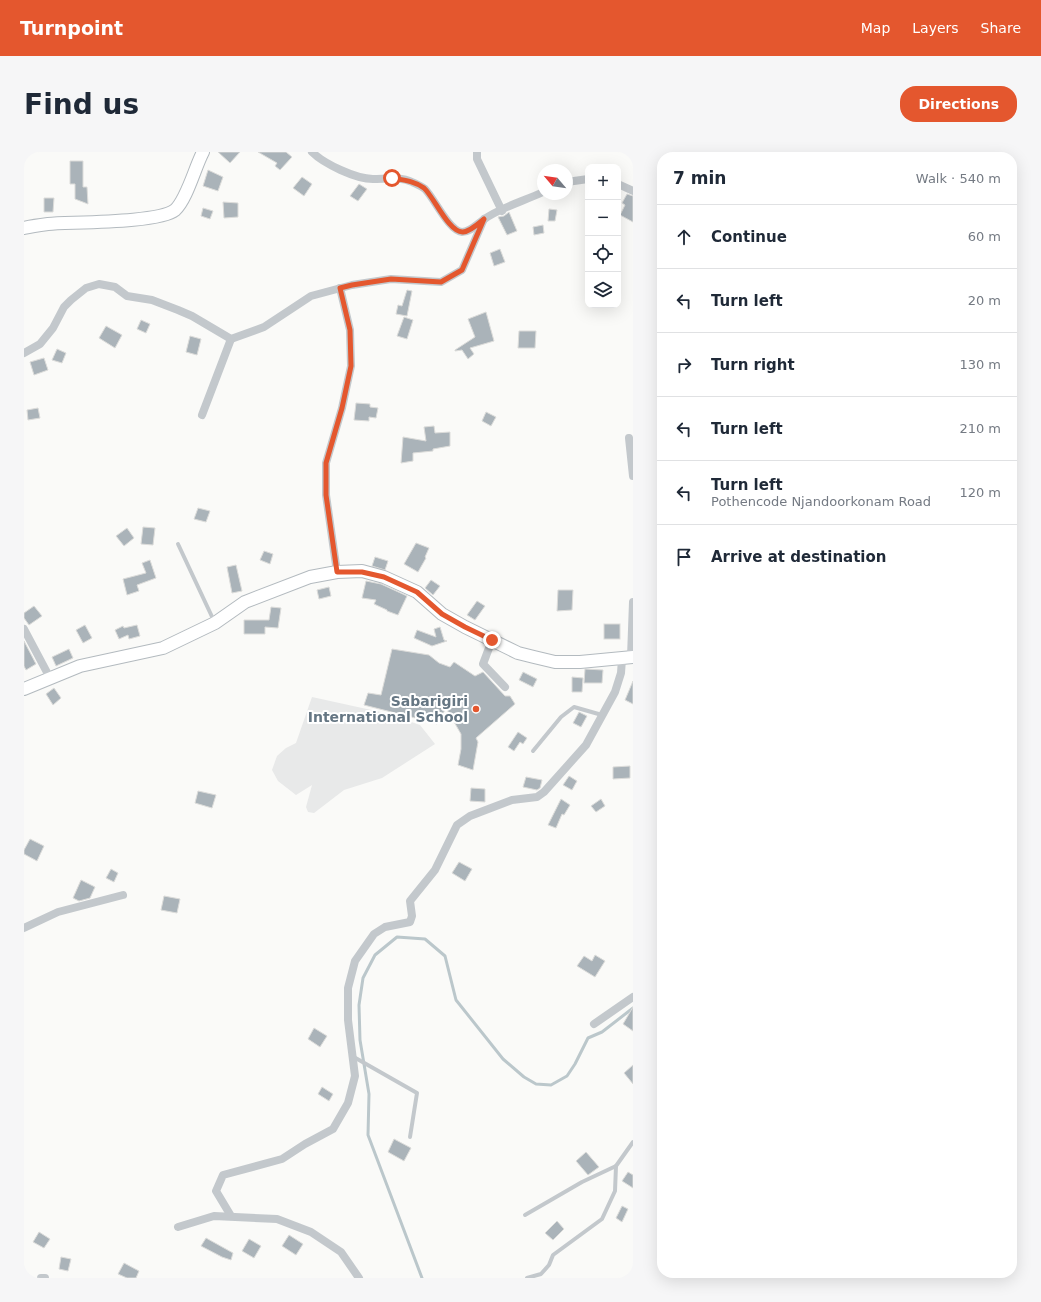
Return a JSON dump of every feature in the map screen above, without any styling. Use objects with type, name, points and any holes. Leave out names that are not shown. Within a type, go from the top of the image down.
[{"type":"main road","points":[[24,228],[46,224],[126,220],[159,216],[175,210],[186,193],[203,152]]},
{"type":"main road","points":[[24,688],[80,666],[163,648],[216,623],[245,602],[310,577],[337,572],[362,572],[384,577],[417,592],[442,614],[518,653],[555,662],[580,662],[629,658]]},
{"type":"street","points":[[312,152],[325,161],[349,173],[371,179],[392,178],[410,181],[424,188],[450,224],[459,232],[472,229],[484,219],[537,195]]},
{"type":"street","points":[[477,152],[477,159],[502,210]]},
{"type":"street","points":[[573,181],[585,179]]},
{"type":"street","points":[[621,185],[633,191]]},
{"type":"street","points":[[202,415],[231,339],[264,327],[311,296],[340,288],[391,279],[441,282],[462,270],[484,219]]},
{"type":"street","points":[[24,353],[40,344],[53,328],[64,307],[71,300],[86,288],[99,284],[115,287],[127,296],[152,300],[178,310],[192,316],[231,339]]},
{"type":"street","points":[[337,572],[326,495],[326,463],[342,408],[351,366],[350,330],[340,288]]},
{"type":"street","points":[[629,438],[633,476]]},
{"type":"street","points":[[231,1216],[216,1191],[223,1175],[282,1160],[305,1144],[333,1129],[348,1103],[355,1076],[348,1020],[348,988],[355,960],[374,934],[385,927],[410,922],[412,916],[410,900],[435,870],[457,825],[470,816],[512,800],[537,797],[544,792],[586,745],[615,692],[621,673],[629,658],[633,602]]},
{"type":"street","points":[[24,629],[50,678]]},
{"type":"street","points":[[492,640],[483,664],[505,687]]},
{"type":"street","points":[[24,928],[58,912],[123,895]]},
{"type":"street","points":[[594,1024],[633,997]]},
{"type":"street","points":[[178,1227],[214,1216],[277,1219],[311,1232],[341,1252],[359,1278]]},
{"type":"lane","points":[[178,544],[216,623]]},
{"type":"lane","points":[[533,751],[561,717],[574,707],[603,715]]},
{"type":"lane","points":[[352,1055],[417,1093],[410,1137]]},
{"type":"lane","points":[[525,1215],[582,1182],[616,1166],[633,1142]]},
{"type":"lane","points":[[527,1278],[540,1274],[549,1265],[553,1255],[602,1219],[615,1191],[616,1166]]},
{"type":"shaded area","points":[[312,697],[385,713],[420,725],[435,744],[382,778],[344,790],[314,813],[308,812],[306,807],[312,785],[296,795],[278,781],[272,770],[277,756],[286,748],[296,743]]},
{"type":"building","points":[[218,152],[240,152],[230,163]]},
{"type":"building","points":[[258,152],[286,152],[292,157],[280,170],[275,166],[277,163]]},
{"type":"building","points":[[70,161],[83,161],[83,187],[87,187],[88,204],[75,199],[75,184],[70,184]]},
{"type":"building","points":[[208,170],[223,177],[218,191],[203,186]]},
{"type":"building","points":[[302,177],[312,184],[304,196],[293,188]]},
{"type":"building","points":[[359,184],[367,189],[358,201],[350,196]]},
{"type":"building","points":[[627,194],[633,196],[633,222],[621,216],[625,205],[622,203]]},
{"type":"building","points":[[44,198],[54,198],[53,212],[44,212]]},
{"type":"building","points":[[223,202],[238,203],[238,217],[224,218]]},
{"type":"building","points":[[203,208],[213,211],[210,219],[201,216]]},
{"type":"building","points":[[549,209],[557,210],[555,221],[548,221]]},
{"type":"building","points":[[509,212],[517,231],[507,235],[498,217],[504,216]]},
{"type":"building","points":[[543,225],[544,233],[534,235],[533,227]]},
{"type":"building","points":[[500,249],[505,262],[494,266],[490,253]]},
{"type":"building","points":[[407,290],[412,291],[407,316],[396,314],[398,305],[402,306]]},
{"type":"building","points":[[486,312],[494,341],[470,348],[474,354],[468,359],[462,350],[455,350],[475,337],[468,319]]},
{"type":"building","points":[[404,317],[413,320],[407,339],[397,336]]},
{"type":"building","points":[[141,320],[150,324],[146,333],[137,329]]},
{"type":"building","points":[[106,326],[122,335],[115,348],[99,338]]},
{"type":"building","points":[[519,331],[536,331],[535,348],[518,348]]},
{"type":"building","points":[[190,336],[201,339],[197,355],[186,352]]},
{"type":"building","points":[[57,349],[66,353],[62,363],[52,360]]},
{"type":"building","points":[[44,358],[48,370],[34,375],[30,362]]},
{"type":"building","points":[[356,403],[370,404],[370,407],[378,408],[376,418],[369,417],[369,421],[354,420]]},
{"type":"building","points":[[38,408],[40,418],[28,420],[27,410]]},
{"type":"building","points":[[486,412],[496,417],[491,426],[482,421]]},
{"type":"building","points":[[434,426],[435,433],[450,432],[450,446],[433,449],[433,451],[413,453],[413,461],[401,463],[403,437],[426,441],[424,427]]},
{"type":"building","points":[[198,508],[210,511],[206,522],[194,519]]},
{"type":"building","points":[[143,527],[155,528],[153,545],[141,544]]},
{"type":"building","points":[[127,528],[134,538],[124,546],[116,536]]},
{"type":"building","points":[[416,543],[429,548],[425,557],[426,558],[418,572],[404,564]]},
{"type":"building","points":[[264,551],[273,554],[270,564],[260,560]]},
{"type":"building","points":[[375,557],[388,561],[385,570],[372,566]]},
{"type":"building","points":[[150,560],[156,578],[137,585],[139,591],[127,595],[123,579],[146,573],[142,563]]},
{"type":"building","points":[[236,565],[242,591],[232,593],[227,567]]},
{"type":"building","points":[[431,580],[440,586],[433,595],[425,588]]},
{"type":"building","points":[[366,581],[381,584],[407,596],[398,615],[374,604],[376,600],[362,598]]},
{"type":"building","points":[[329,587],[331,596],[319,599],[317,590]]},
{"type":"building","points":[[558,590],[573,590],[572,610],[557,611]]},
{"type":"building","points":[[477,601],[485,606],[475,620],[467,615]]},
{"type":"building","points":[[34,606],[42,616],[29,625],[24,618],[24,613]]},
{"type":"building","points":[[271,607],[281,608],[278,628],[265,627],[265,634],[244,634],[244,620],[269,620]]},
{"type":"building","points":[[604,624],[620,624],[620,639],[604,639]]},
{"type":"building","points":[[85,625],[92,638],[83,643],[76,630]]},
{"type":"building","points":[[137,625],[140,636],[129,639],[128,635],[119,639],[115,630],[123,626],[124,628]]},
{"type":"building","points":[[440,627],[444,640],[447,641],[432,646],[414,638],[417,630],[436,637],[434,629]]},
{"type":"building","points":[[24,641],[36,664],[26,670],[24,666]]},
{"type":"building","points":[[69,649],[73,658],[56,666],[52,657]]},
{"type":"building","name":"Sabarigiri International School","points":[[392,649],[429,655],[439,663],[450,667],[454,662],[475,676],[483,672],[505,696],[510,696],[515,704],[476,738],[478,742],[473,770],[458,765],[461,749],[461,734],[446,708],[437,724],[420,716],[419,719],[364,705],[368,693],[381,695]]},
{"type":"building","points":[[585,669],[603,670],[602,683],[584,683]]},
{"type":"building","points":[[523,672],[537,679],[533,687],[519,680]]},
{"type":"building","points":[[572,677],[583,678],[582,692],[572,692]]},
{"type":"building","points":[[633,681],[633,704],[625,700]]},
{"type":"building","points":[[54,688],[61,698],[53,705],[46,694]]},
{"type":"building","points":[[579,712],[587,716],[581,727],[573,723]]},
{"type":"building","points":[[518,732],[527,738],[523,744],[520,742],[514,751],[508,747]]},
{"type":"building","points":[[630,766],[630,778],[613,779],[613,767]]},
{"type":"building","points":[[569,776],[577,781],[572,790],[563,785]]},
{"type":"building","points":[[526,777],[542,780],[540,788],[537,790],[523,787]]},
{"type":"building","points":[[471,788],[485,789],[485,802],[470,801]]},
{"type":"building","points":[[198,791],[216,795],[212,808],[195,803]]},
{"type":"building","points":[[561,799],[570,805],[564,815],[562,814],[556,828],[548,825]]},
{"type":"building","points":[[601,799],[605,806],[596,812],[591,806]]},
{"type":"building","points":[[30,839],[44,846],[37,861],[24,854],[24,850]]},
{"type":"building","points":[[459,862],[472,869],[465,881],[452,873]]},
{"type":"building","points":[[111,869],[118,873],[114,882],[106,878]]},
{"type":"building","points":[[81,880],[95,887],[90,898],[79,901],[73,898]]},
{"type":"building","points":[[164,896],[180,899],[177,913],[161,910]]},
{"type":"building","points":[[595,955],[605,961],[595,977],[577,966],[584,956],[592,961]]},
{"type":"building","points":[[633,1007],[633,1031],[623,1024]]},
{"type":"building","points":[[314,1028],[327,1036],[320,1047],[308,1039]]},
{"type":"building","points":[[633,1065],[633,1084],[624,1073]]},
{"type":"building","points":[[322,1087],[333,1094],[329,1101],[318,1094]]},
{"type":"building","points":[[394,1139],[411,1148],[404,1161],[388,1152]]},
{"type":"building","points":[[586,1152],[599,1167],[588,1175],[576,1161]]},
{"type":"building","points":[[628,1172],[633,1175],[633,1188],[622,1181]]},
{"type":"building","points":[[622,1206],[628,1209],[622,1222],[616,1218]]},
{"type":"building","points":[[557,1221],[564,1229],[553,1240],[545,1233]]},
{"type":"building","points":[[39,1232],[50,1239],[44,1248],[33,1242]]},
{"type":"building","points":[[289,1235],[303,1244],[296,1255],[282,1246]]},
{"type":"building","points":[[206,1238],[233,1253],[231,1260],[201,1246]]},
{"type":"building","points":[[249,1239],[261,1246],[254,1258],[242,1251]]},
{"type":"building","points":[[61,1257],[71,1259],[68,1271],[59,1269]]},
{"type":"building","points":[[124,1263],[139,1271],[136,1278],[127,1278],[118,1274]]},
{"type":"waterway","points":[[422,1278],[368,1135],[369,1094],[360,1040],[359,1005],[363,978],[375,955],[397,937],[425,939],[445,956],[456,1000],[503,1059],[524,1077],[536,1084],[551,1085],[567,1076],[588,1038],[602,1032],[633,1008]]},
{"type":"place","name":"Sabarigiri International School","points":[[476,709]]},
{"type":"route","points":[[392,178],[410,181],[424,188],[442,214],[459,232],[472,229],[484,219],[462,270],[441,282],[391,279],[340,288],[350,330],[351,366],[342,408],[326,463],[326,495],[337,572],[362,572],[384,577],[417,592],[442,614],[492,640]]}]
